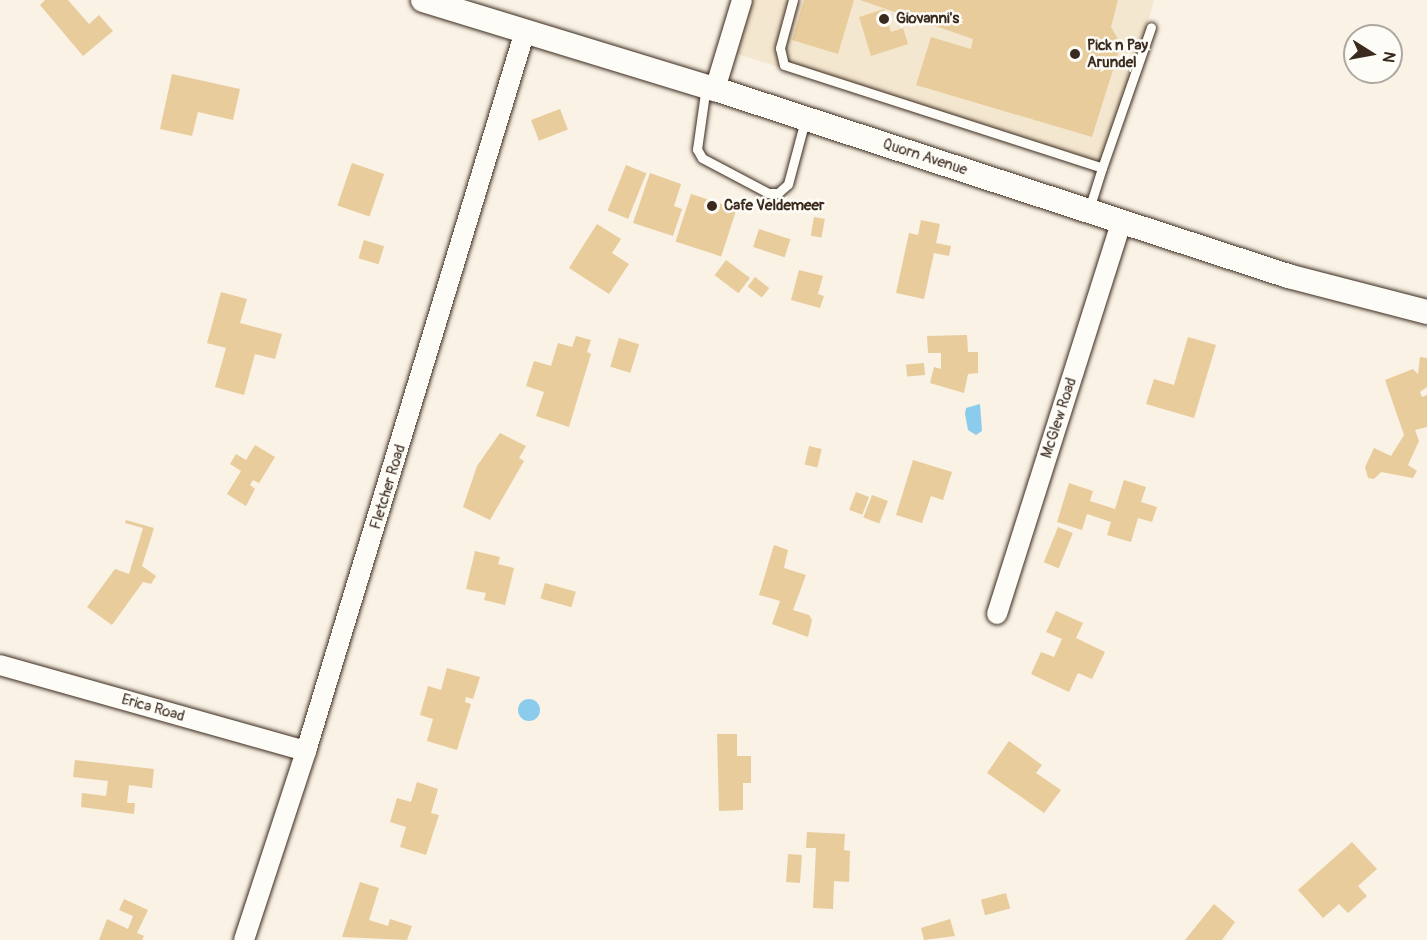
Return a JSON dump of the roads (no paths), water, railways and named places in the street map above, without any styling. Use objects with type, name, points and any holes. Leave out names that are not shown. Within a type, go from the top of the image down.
[{"type":"street","name":"Quorn Avenue","points":[[425,0],[806,118],[1288,276],[1427,312]]},
{"type":"street","points":[[711,88],[742,0]]},
{"type":"street","name":"Fletcher Road","points":[[244,940],[306,751],[525,31]]},
{"type":"street","name":"McGlew Road","points":[[997,614],[1121,222]]},
{"type":"street","name":"Erica Road","points":[[0,665],[306,751]]},
{"type":"lane","points":[[793,0],[780,48],[784,65],[1102,168]]},
{"type":"lane","points":[[1088,209],[1151,27]]},
{"type":"lane","points":[[711,88],[697,149],[702,158],[768,193],[778,193],[792,178],[806,118]]},
{"type":"water","points":[[980,404],[982,431],[976,435],[968,430],[965,414],[966,408]]},
{"type":"water","points":[[529,699],[537,702],[540,710],[537,718],[529,721],[521,718],[518,710],[521,702]]},
{"type":"place","name":"Giovanni's","points":[[884,19]]},
{"type":"place","name":"Pick n Pay Arundel","points":[[1075,54]]},
{"type":"place","name":"Cafe Veldemeer","points":[[712,206]]}]
